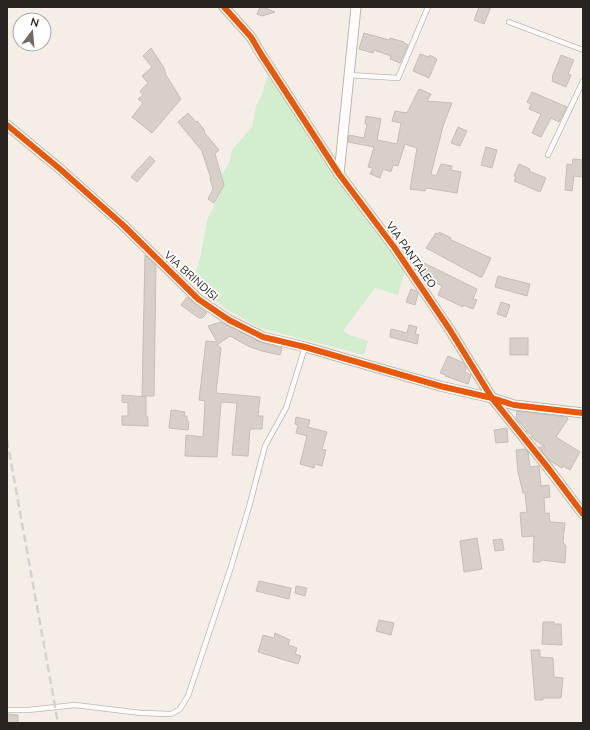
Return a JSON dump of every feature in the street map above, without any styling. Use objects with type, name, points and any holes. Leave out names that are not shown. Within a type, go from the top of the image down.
[{"type":"street","name":"VIA PANTALEO","points":[[224,7],[251,37],[339,174],[399,254],[450,330],[492,398],[550,469],[583,514]]},
{"type":"street","points":[[339,174],[356,7]]},
{"type":"street","name":"VIA BRINDISI","points":[[7,125],[60,169],[123,225],[198,299],[229,320],[263,337],[305,347],[440,386],[492,398],[514,405],[583,414]]},
{"type":"lane","points":[[349,76],[398,78],[428,7]]},
{"type":"lane","points":[[509,22],[583,50]]},
{"type":"lane","points":[[548,155],[583,81]]},
{"type":"lane","points":[[7,710],[28,710],[75,705],[141,713],[171,714],[180,709],[188,696],[221,599],[266,446],[286,408],[305,347]]},
{"type":"green space","points":[[268,74],[300,122],[406,268],[398,295],[375,288],[343,331],[368,341],[364,355],[260,328],[226,309],[193,283],[201,254],[207,220],[224,185],[221,176],[229,163],[232,150],[252,127],[256,106],[262,94]]},
{"type":"building","points":[[260,7],[275,12],[262,16],[257,14]]},
{"type":"building","points":[[479,7],[491,7],[484,24],[474,20]]},
{"type":"building","points":[[364,33],[389,40],[390,38],[404,42],[408,45],[400,63],[390,59],[391,56],[374,50],[373,53],[359,49]]},
{"type":"building","points":[[151,48],[181,99],[152,133],[132,117],[143,103],[138,99],[143,95],[140,91],[148,83],[142,76],[152,67],[143,56]]},
{"type":"building","points":[[420,54],[429,57],[430,55],[437,59],[429,78],[413,71]]},
{"type":"building","points":[[561,55],[574,60],[568,74],[571,75],[566,87],[552,81],[552,77]]},
{"type":"building","points":[[419,89],[431,94],[427,101],[452,103],[443,126],[431,174],[436,176],[441,164],[452,166],[451,170],[461,172],[457,193],[426,188],[425,191],[410,189],[417,148],[405,144],[398,166],[393,165],[391,172],[383,169],[380,178],[370,174],[373,168],[368,167],[374,147],[348,142],[349,135],[364,138],[367,124],[365,124],[366,116],[381,119],[377,140],[397,144],[401,123],[392,121],[395,111],[407,113]]},
{"type":"building","points":[[532,92],[567,107],[559,122],[551,118],[541,137],[532,133],[541,114],[529,109],[531,104],[527,102]]},
{"type":"building","points":[[188,113],[196,122],[197,121],[219,150],[215,154],[224,185],[214,203],[208,199],[213,189],[202,151],[178,122]]},
{"type":"building","points":[[458,127],[467,131],[460,146],[451,143]]},
{"type":"building","points":[[486,147],[497,150],[492,168],[481,165]]},
{"type":"building","points":[[150,156],[155,161],[137,182],[131,177]]},
{"type":"building","points":[[573,159],[583,160],[583,177],[574,176],[572,191],[565,190],[567,164],[572,165]]},
{"type":"building","points":[[519,164],[530,169],[529,171],[546,178],[540,192],[514,181],[516,177],[514,176]]},
{"type":"building","points":[[439,232],[451,238],[451,240],[491,258],[482,277],[426,248],[436,233],[438,234]]},
{"type":"building","points":[[145,255],[156,266],[154,396],[142,396]]},
{"type":"building","points":[[424,263],[477,289],[473,299],[477,300],[473,309],[463,305],[463,307],[438,295],[442,286],[420,275],[419,273]]},
{"type":"building","points":[[498,276],[530,284],[527,296],[495,287]]},
{"type":"building","points":[[411,289],[416,291],[418,294],[415,305],[406,302]]},
{"type":"building","points":[[187,297],[207,313],[202,318],[199,318],[181,305]]},
{"type":"building","points":[[501,302],[510,305],[506,317],[497,314]]},
{"type":"building","points":[[221,322],[260,342],[282,348],[280,355],[262,351],[250,347],[230,336],[217,345],[221,348],[216,393],[260,397],[258,416],[263,416],[262,429],[250,429],[248,456],[232,455],[237,403],[221,402],[217,457],[185,456],[186,435],[203,437],[205,401],[199,400],[206,341],[217,342],[208,326]]},
{"type":"building","points":[[409,325],[417,327],[415,334],[419,335],[417,344],[390,337],[391,329],[407,333]]},
{"type":"building","points":[[510,338],[528,338],[528,355],[510,355]]},
{"type":"building","points":[[448,356],[464,363],[466,368],[465,372],[471,375],[468,384],[440,373]]},
{"type":"building","points":[[122,395],[146,397],[146,416],[148,417],[148,426],[122,425],[122,416],[128,416],[128,403],[122,402]]},
{"type":"building","points":[[171,410],[185,412],[184,416],[187,416],[187,420],[189,422],[188,430],[169,428]]},
{"type":"building","points":[[517,411],[567,417],[568,419],[556,437],[580,452],[570,470],[563,466],[562,468],[550,461],[539,447],[545,447],[531,437],[532,435],[526,431],[526,429],[516,419]]},
{"type":"building","points":[[296,417],[310,420],[308,427],[327,432],[322,449],[326,450],[322,466],[315,464],[314,468],[300,464],[307,436],[296,433],[298,425],[295,424]]},
{"type":"building","points":[[507,428],[508,442],[496,443],[494,430]]},
{"type":"building","points":[[525,449],[528,452],[530,467],[539,466],[541,486],[549,485],[550,497],[544,498],[545,514],[549,513],[550,522],[565,523],[563,542],[566,546],[565,563],[542,560],[540,562],[533,562],[534,536],[522,537],[520,513],[527,512],[525,493],[523,493],[518,472],[516,450]]},
{"type":"building","points":[[477,538],[482,569],[464,572],[460,541]]},
{"type":"building","points":[[502,539],[504,550],[495,551],[493,540]]},
{"type":"building","points":[[259,581],[291,588],[289,599],[256,591]]},
{"type":"building","points":[[296,586],[307,588],[305,596],[295,593]]},
{"type":"building","points":[[379,620],[394,623],[391,635],[376,631]]},
{"type":"building","points":[[543,622],[554,622],[554,624],[561,624],[562,645],[542,644]]},
{"type":"building","points":[[275,633],[290,640],[288,645],[297,648],[295,654],[301,656],[298,664],[258,652],[263,635],[274,638]]},
{"type":"building","points":[[531,650],[540,650],[540,657],[553,658],[554,677],[563,678],[561,698],[543,698],[543,700],[535,700]]},
{"type":"building","points":[[7,714],[18,715],[18,723],[7,723]]},
{"type":"railway","points":[[7,440],[58,723]]},
{"type":"cycle path","points":[[224,7],[251,37],[339,174],[394,247],[450,330],[492,398],[583,514]]},
{"type":"cycle path","points":[[7,125],[60,169],[123,225],[198,299],[229,320],[263,337],[305,347],[440,386],[492,398],[514,405],[583,413]]}]
